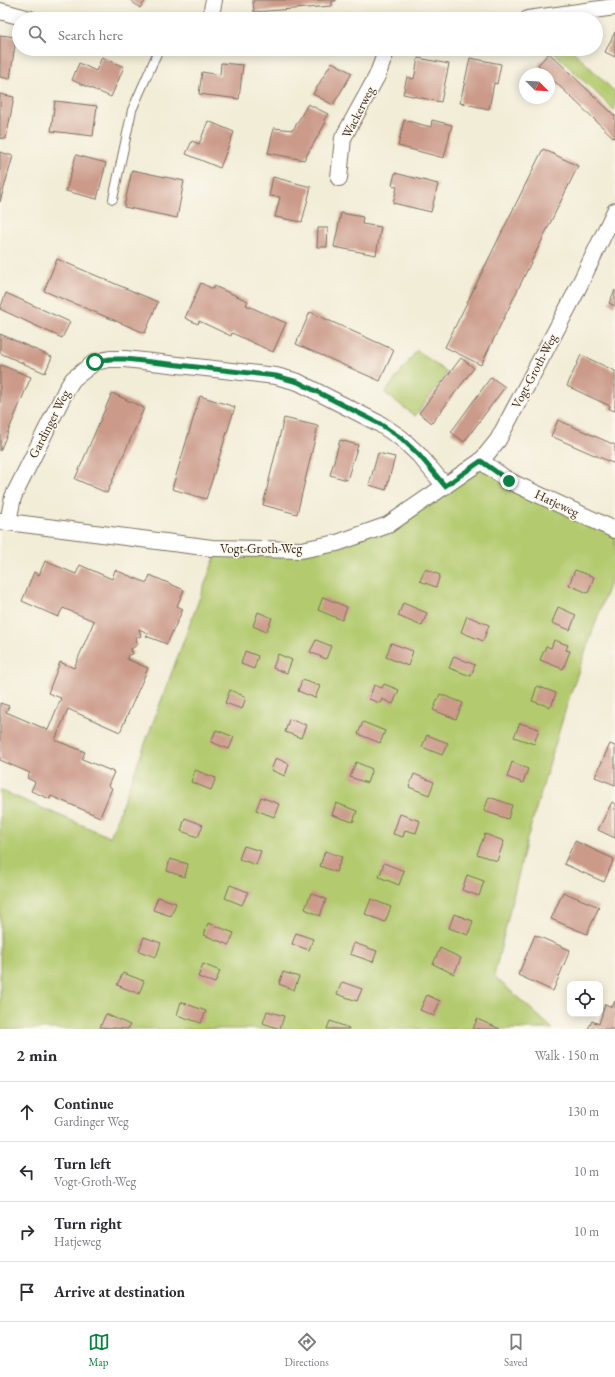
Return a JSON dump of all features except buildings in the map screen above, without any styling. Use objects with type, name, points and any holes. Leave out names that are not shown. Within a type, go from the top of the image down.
[{"type":"street","points":[[211,12],[214,0]]},
{"type":"street","points":[[575,12],[615,6]]},
{"type":"street","points":[[0,11],[12,14]]},
{"type":"street","name":"Wackerweg","points":[[339,178],[343,138],[377,76],[384,56]]},
{"type":"street","name":"Vogt-Groth-Weg","points":[[4,522],[212,548],[301,550],[337,543],[388,525],[481,461],[498,440],[574,296],[615,211]]},
{"type":"street","name":"Gardinger Weg","points":[[4,522],[13,497],[66,390],[84,370],[95,362],[110,359],[125,359],[276,376],[298,382],[380,424],[401,438],[419,455],[445,486]]},
{"type":"street","name":"Hatjeweg","points":[[481,461],[509,481],[615,530]]},
{"type":"lane","points":[[113,199],[132,110],[156,56]]},
{"type":"green space","points":[[557,56],[578,56],[615,92],[615,111]]},
{"type":"green space","points":[[417,350],[447,373],[415,416],[385,393]]},
{"type":"green space","points":[[481,461],[615,530],[615,568],[569,698],[527,839],[494,976],[553,1029],[0,1029],[0,790],[110,837],[218,549],[302,550],[367,533]]},
{"type":"route","points":[[95,362],[110,359],[125,359],[276,376],[298,382],[380,424],[401,438],[419,455],[445,486],[481,461],[509,481]]}]
